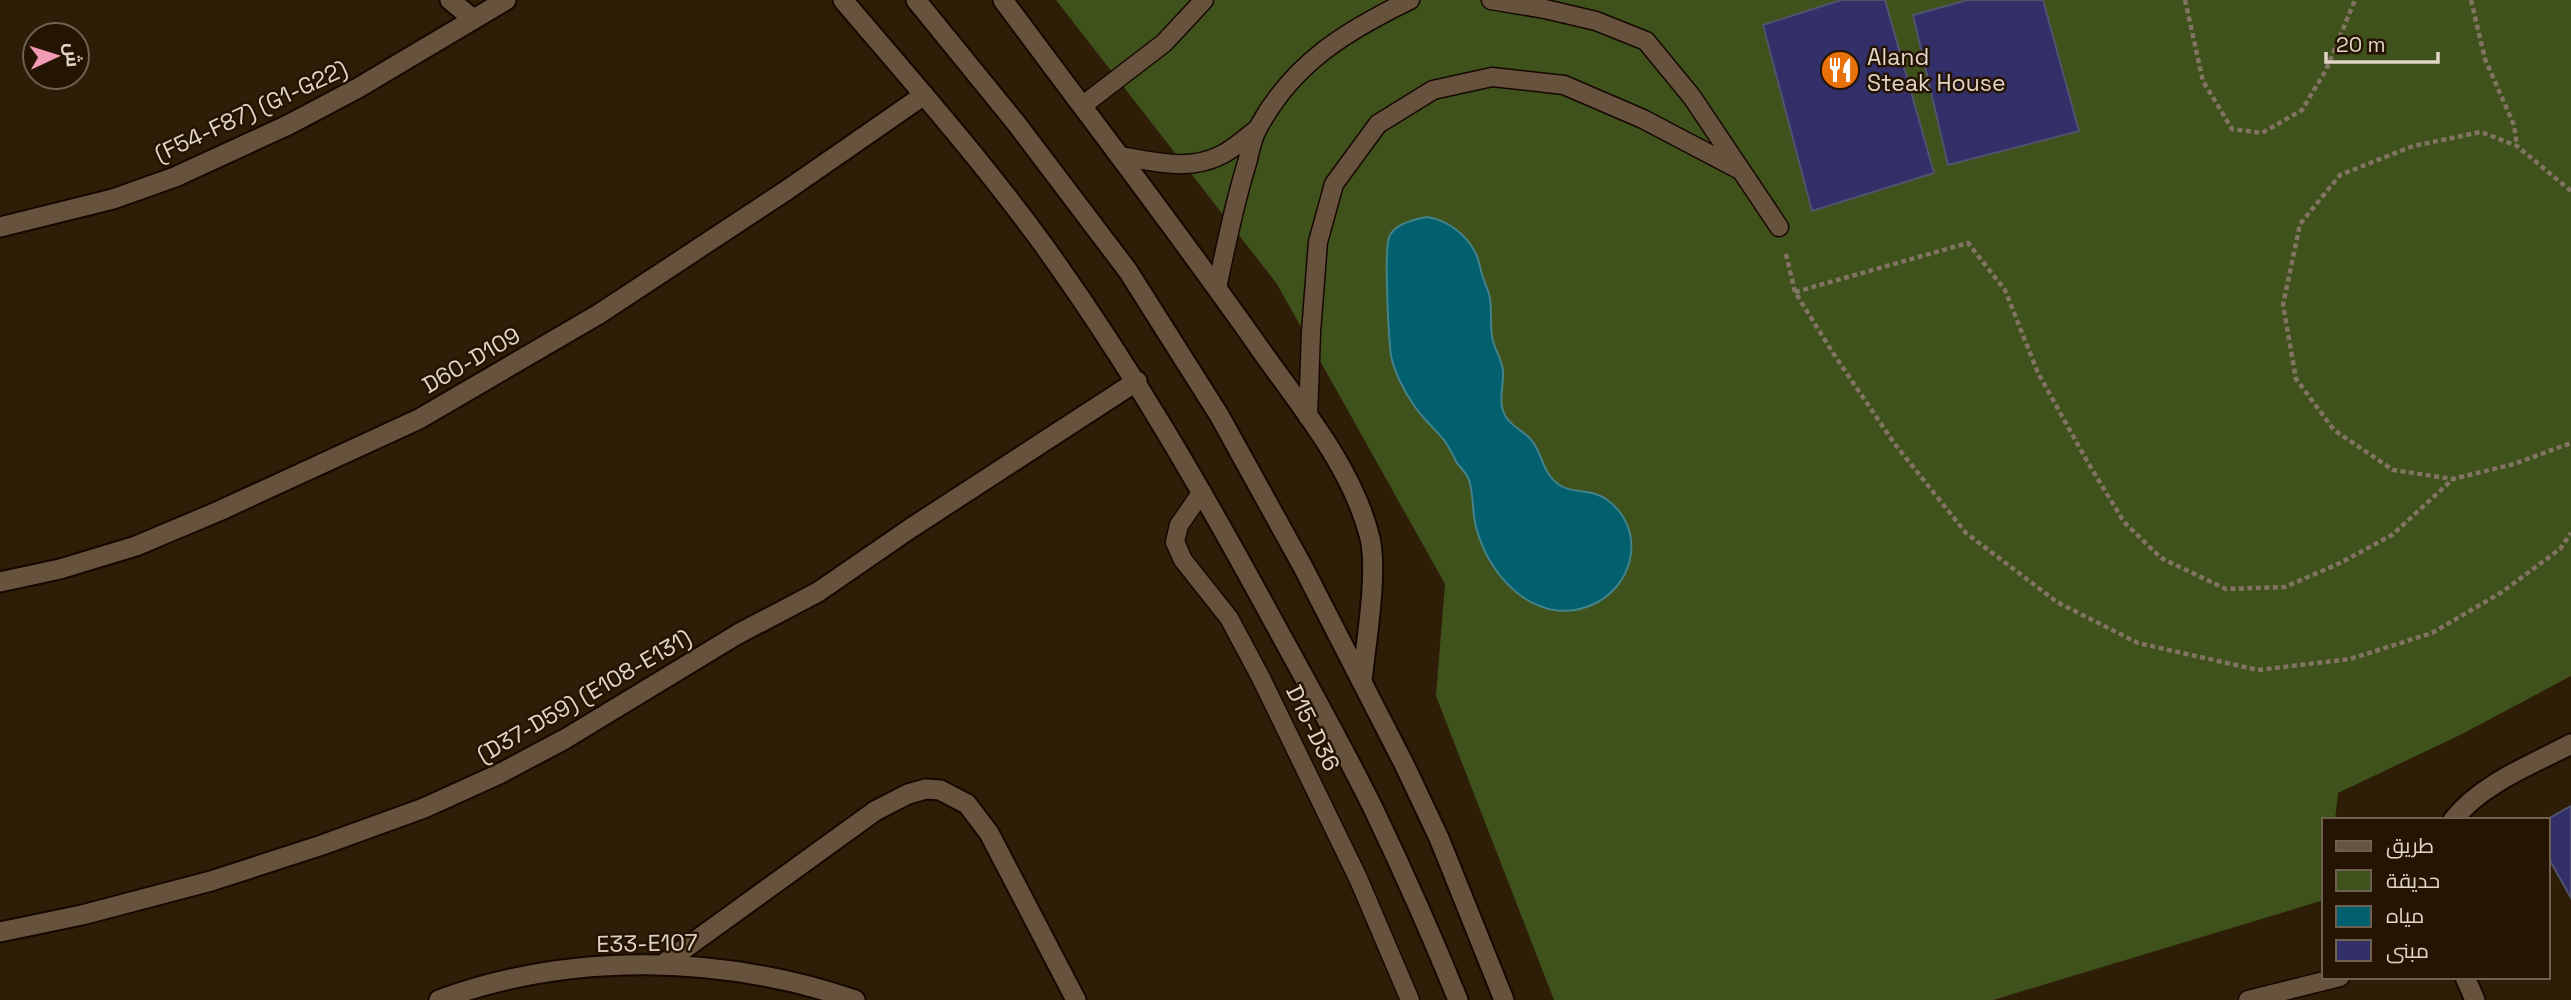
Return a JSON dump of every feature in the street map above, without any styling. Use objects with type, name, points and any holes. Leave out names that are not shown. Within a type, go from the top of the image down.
[{"type":"street","points":[[450,0],[473,19]]},
{"type":"street","name":"(F54-F87) (G1-G22)","points":[[0,227],[113,199],[175,177],[288,125],[347,94],[506,0]]},
{"type":"street","points":[[843,0],[979,160],[1042,244],[1137,381],[1202,492],[1374,810],[1458,1000]]},
{"type":"street","points":[[916,0],[1016,122],[1135,283],[1219,415],[1362,681],[1439,838],[1504,1000]]},
{"type":"street","points":[[1003,0],[1018,10],[1082,106],[1217,288],[1324,439],[1357,497],[1370,541],[1372,585],[1362,681]]},
{"type":"street","name":"D60-D109","points":[[0,582],[60,569],[136,546],[419,419],[599,314],[787,190],[924,95]]},
{"type":"street","name":"(D37-D59) (E108-E131)","points":[[0,932],[82,915],[223,877],[424,808],[499,774],[565,740],[738,634],[818,592],[1137,381]]},
{"type":"street","points":[[2455,818],[2463,807],[2495,784],[2571,744]]},
{"type":"street","points":[[662,965],[875,811],[908,794],[926,789],[940,790],[967,804],[989,833],[1076,1000]]},
{"type":"street","name":"E33-E107","points":[[439,1000],[489,984],[533,975],[618,965],[662,965],[743,971],[855,1000]]},
{"type":"street","points":[[2466,979],[2475,1000]]},
{"type":"lane","points":[[1082,106],[1164,43],[1204,0]]},
{"type":"lane","points":[[1217,288],[1234,205],[1256,130],[1278,97],[1319,52],[1366,22],[1410,0]]},
{"type":"lane","points":[[1491,0],[1545,9],[1596,22],[1646,41],[1692,97],[1779,227]]},
{"type":"lane","points":[[1308,417],[1318,242],[1334,184],[1378,124],[1433,90],[1492,77],[1564,85],[1643,119],[1740,170]]},
{"type":"lane","points":[[1119,156],[1187,165],[1221,155],[1256,130]]},
{"type":"lane","name":"D15-D36","points":[[1202,492],[1179,525],[1175,542],[1183,560],[1229,618],[1261,678],[1358,878],[1410,1000]]},
{"type":"lane","points":[[2248,1000],[2332,979]]},
{"type":"path","points":[[2185,0],[2203,82],[2232,129],[2262,133],[2302,110],[2326,70],[2355,0]]},
{"type":"path","points":[[2472,0],[2484,59],[2514,125],[2517,146]]},
{"type":"path","points":[[2571,191],[2517,146],[2482,132],[2413,146],[2340,175],[2300,224],[2283,305],[2295,379],[2334,430],[2393,470],[2453,479],[2514,464],[2571,443]]},
{"type":"path","points":[[1779,227],[1795,292],[1894,443],[1966,533],[2057,602],[2138,643],[2258,670],[2350,659],[2432,633],[2502,592],[2560,549],[2571,533]]},
{"type":"path","points":[[1795,292],[1968,243],[2005,290],[2038,373],[2124,522],[2161,558],[2225,589],[2285,587],[2340,563],[2392,535],[2453,479]]},
{"type":"green space","points":[[1056,0],[2571,0],[2571,676],[2460,735],[2338,793],[2335,818],[2322,818],[2322,901],[1993,1000],[1554,1000],[1436,696],[1445,584],[1277,284]]},
{"type":"water","points":[[1427,217],[1442,221],[1456,230],[1468,241],[1477,256],[1489,296],[1493,340],[1502,366],[1501,400],[1506,417],[1533,442],[1555,482],[1566,488],[1594,493],[1606,499],[1618,510],[1627,524],[1631,553],[1627,568],[1610,594],[1596,603],[1575,610],[1555,610],[1537,605],[1520,595],[1505,581],[1492,565],[1483,546],[1475,521],[1468,478],[1444,440],[1416,409],[1397,374],[1391,356],[1389,331],[1388,243],[1390,235],[1397,227]]},
{"type":"building","name":"Aland Steak House","points":[[1841,0],[1885,0],[1934,173],[1812,211],[1763,25]]},
{"type":"building","points":[[1968,0],[2043,0],[2079,131],[1948,165],[1913,15]]},
{"type":"building","points":[[2571,806],[2571,898],[2550,861],[2550,818]]},
{"type":"place","name":"Aland Steak House","points":[[1840,70]]}]
